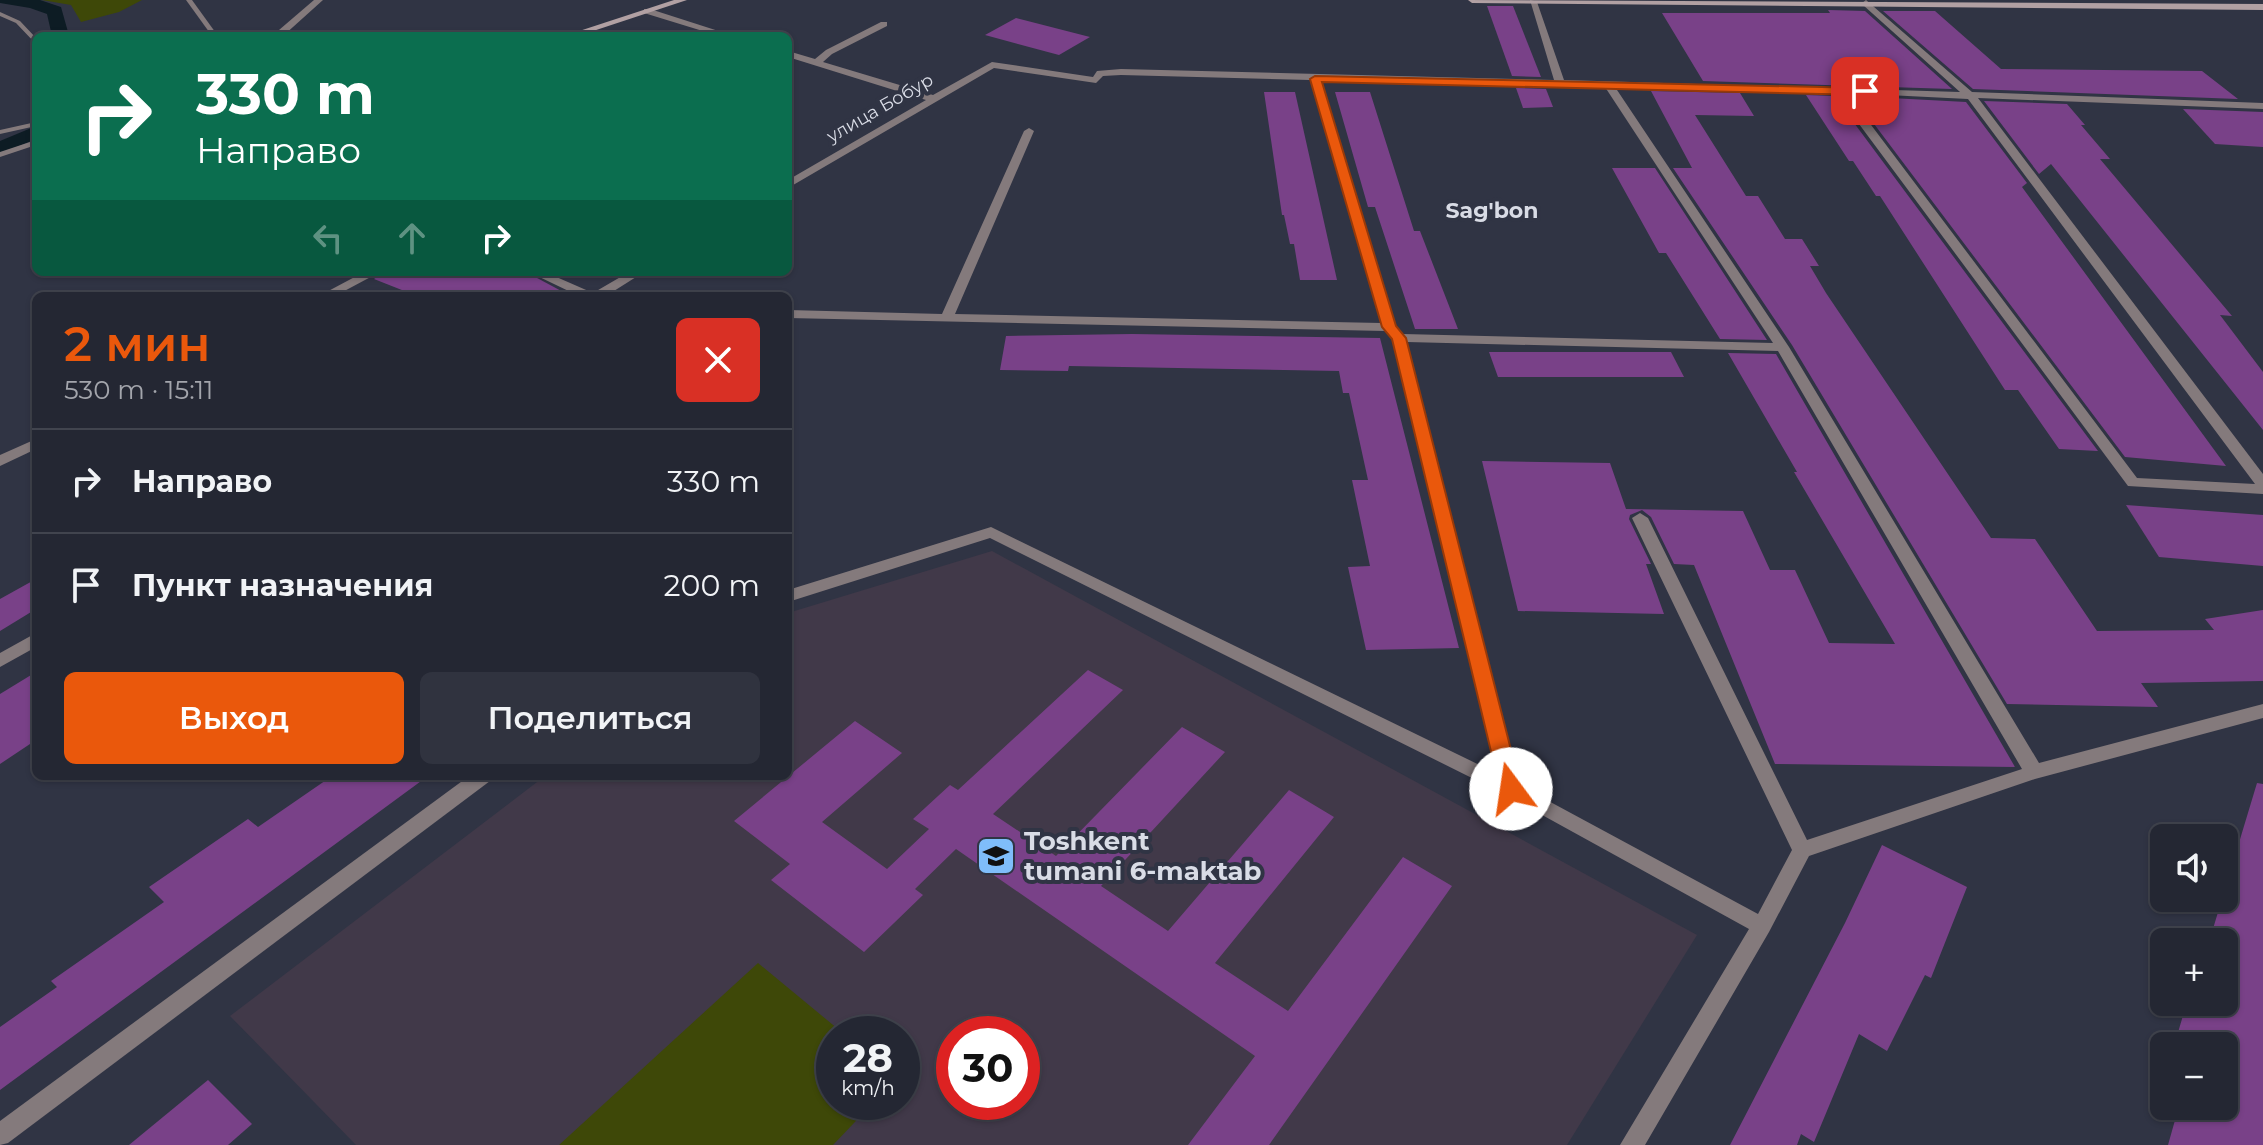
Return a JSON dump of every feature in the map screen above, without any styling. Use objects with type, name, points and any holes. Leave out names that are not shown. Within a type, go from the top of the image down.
[{"type":"street","points":[[282,32],[319,0]]},
{"type":"street","points":[[581,32],[683,0]]},
{"type":"street","points":[[1472,0],[2263,7]]},
{"type":"street","points":[[1533,2],[1560,83]]},
{"type":"street","points":[[1866,3],[1972,97],[2263,487]]},
{"type":"street","points":[[647,11],[716,32]]},
{"type":"street","points":[[817,62],[829,52],[884,24]]},
{"type":"street","points":[[792,55],[935,99]]},
{"type":"street","name":"улица Бобур","points":[[792,183],[992,65],[1096,80],[1100,73],[1121,72],[1315,79]]},
{"type":"street","points":[[1511,789],[1394,333],[1315,79],[1839,90],[2263,106]]},
{"type":"street","points":[[1608,84],[1782,347],[2034,772]]},
{"type":"street","points":[[1839,90],[2133,483],[2263,487]]},
{"type":"street","points":[[947,317],[1029,131]]},
{"type":"street","points":[[333,292],[366,276]]},
{"type":"street","points":[[544,276],[580,292]]},
{"type":"street","points":[[604,292],[631,276]]},
{"type":"street","points":[[792,314],[1782,347]]},
{"type":"street","points":[[0,461],[32,445]]},
{"type":"street","points":[[1640,518],[1802,850]]},
{"type":"street","points":[[792,595],[991,532],[1511,789],[1762,926]]},
{"type":"street","points":[[0,661],[32,641]]},
{"type":"street","points":[[1632,1145],[1762,926],[1802,850],[2034,772],[2263,711]]},
{"type":"street","points":[[0,1135],[478,780]]},
{"type":"lane","points":[[189,0],[212,32]]},
{"type":"lane","points":[[0,14],[18,22],[32,38]]},
{"type":"lane","points":[[0,132],[32,125]]},
{"type":"lane","points":[[0,155],[32,143]]},
{"type":"shaded area","name":"Toshkent tumani 6-maktab","points":[[992,551],[1697,935],[1567,1145],[356,1145],[230,1016],[540,780],[792,780],[792,612]]},
{"type":"green space","points":[[42,0],[142,0],[119,12],[81,22],[71,5]]},
{"type":"green space","points":[[758,963],[822,1016],[816,1016],[816,1120],[857,1120],[833,1145],[559,1145]]},
{"type":"building","points":[[1487,6],[1513,6],[1541,77],[1512,76]]},
{"type":"building","points":[[1828,10],[1865,11],[1952,89],[1703,81],[1662,13],[1830,13]]},
{"type":"building","points":[[1883,11],[1935,11],[2001,69],[2202,71],[2238,99],[1973,89]]},
{"type":"building","points":[[1016,18],[1090,37],[1059,55],[985,35]]},
{"type":"building","points":[[1516,88],[1546,89],[1553,107],[1523,108]]},
{"type":"building","points":[[1651,91],[1740,93],[1754,116],[1695,115],[1746,196],[1758,196],[1785,239],[1802,239],[1819,266],[1810,266],[1826,293],[1991,538],[2035,539],[2097,631],[2214,630],[2205,619],[2263,610],[2263,681],[2141,683],[2158,707],[2007,704],[1792,345],[1673,168],[1692,168]]},
{"type":"building","points":[[1264,92],[1295,92],[1337,280],[1300,280],[1294,244],[1290,244],[1282,215]]},
{"type":"building","points":[[1335,92],[1370,92],[1414,231],[1420,231],[1458,329],[1415,329],[1375,207],[1368,207]]},
{"type":"building","points":[[1806,95],[1834,96],[2098,451],[2059,449],[2018,390],[2005,390],[1880,196],[1876,196],[1853,161],[1849,161]]},
{"type":"building","points":[[1853,96],[1966,102],[2027,183],[2022,187],[2226,466],[2125,457]]},
{"type":"building","points":[[1984,101],[2067,104],[2085,125],[2081,125],[2110,159],[2100,159],[2232,316],[2220,315],[2263,372],[2263,430],[2051,164],[2039,174]]},
{"type":"building","points":[[2183,109],[2263,112],[2263,147],[2215,144]]},
{"type":"building","points":[[1612,168],[1655,168],[1767,340],[1720,339],[1666,253],[1659,253]]},
{"type":"building","points":[[378,276],[533,276],[563,292],[407,292],[374,279]]},
{"type":"building","points":[[1132,334],[1380,338],[1459,648],[1366,650],[1348,567],[1370,566],[1352,480],[1368,480],[1349,393],[1343,393],[1339,371],[1069,366],[1068,371],[1000,370],[1006,336]]},
{"type":"building","points":[[1489,352],[1671,352],[1684,377],[1498,377]]},
{"type":"building","points":[[1728,353],[1776,354],[2015,767],[1775,764],[1694,565],[1674,564],[1651,517],[1642,510],[1630,515],[1629,519],[1651,564],[1646,564],[1664,614],[1518,611],[1482,461],[1610,463],[1626,509],[1743,511],[1770,570],[1795,570],[1829,643],[1895,644]]},
{"type":"building","points":[[2126,505],[2263,515],[2263,566],[2159,557]]},
{"type":"building","points":[[32,581],[32,611],[0,631],[0,599]]},
{"type":"building","points":[[1088,670],[1123,690],[993,814],[1056,856],[1182,727],[1225,752],[1101,886],[1168,931],[1289,790],[1334,817],[1215,963],[1288,1011],[1403,857],[1452,886],[1269,1145],[1188,1145],[1255,1056],[956,849],[915,889],[923,895],[864,952],[771,880],[790,864],[734,821],[784,780],[792,780],[792,773],[855,721],[902,753],[822,822],[887,869],[929,829],[913,819],[950,785],[958,790]]},
{"type":"building","points":[[32,674],[32,743],[0,764],[0,694]]},
{"type":"building","points":[[326,780],[423,780],[0,1090],[0,1027],[57,987],[51,981],[164,902],[149,887],[248,819],[258,827]]},
{"type":"building","points":[[2257,783],[2263,784],[2263,1145],[2168,1145],[2175,1120],[2238,1120],[2238,1032],[2178,1032],[2183,1016],[2238,1016],[2238,928],[2213,928],[2218,912],[2238,912],[2238,846]]},
{"type":"building","points":[[1882,845],[1967,887],[1931,978],[1925,975],[1887,1051],[1859,1034],[1814,1142],[1801,1134],[1797,1145],[1730,1145],[1845,923]]},
{"type":"building","points":[[208,1080],[252,1124],[228,1145],[129,1145]]},
{"type":"waterway","points":[[6,0],[33,3],[55,11],[59,32]]},
{"type":"waterway","points":[[0,148],[32,134]]},
{"type":"place","name":"Toshkent tumani 6-maktab","points":[[996,856]]},
{"type":"district","name":"Sag'bon","points":[[1492,210]]},
{"type":"route","points":[[1511,789],[1399,338],[1389,327],[1315,79],[1865,91]]}]
